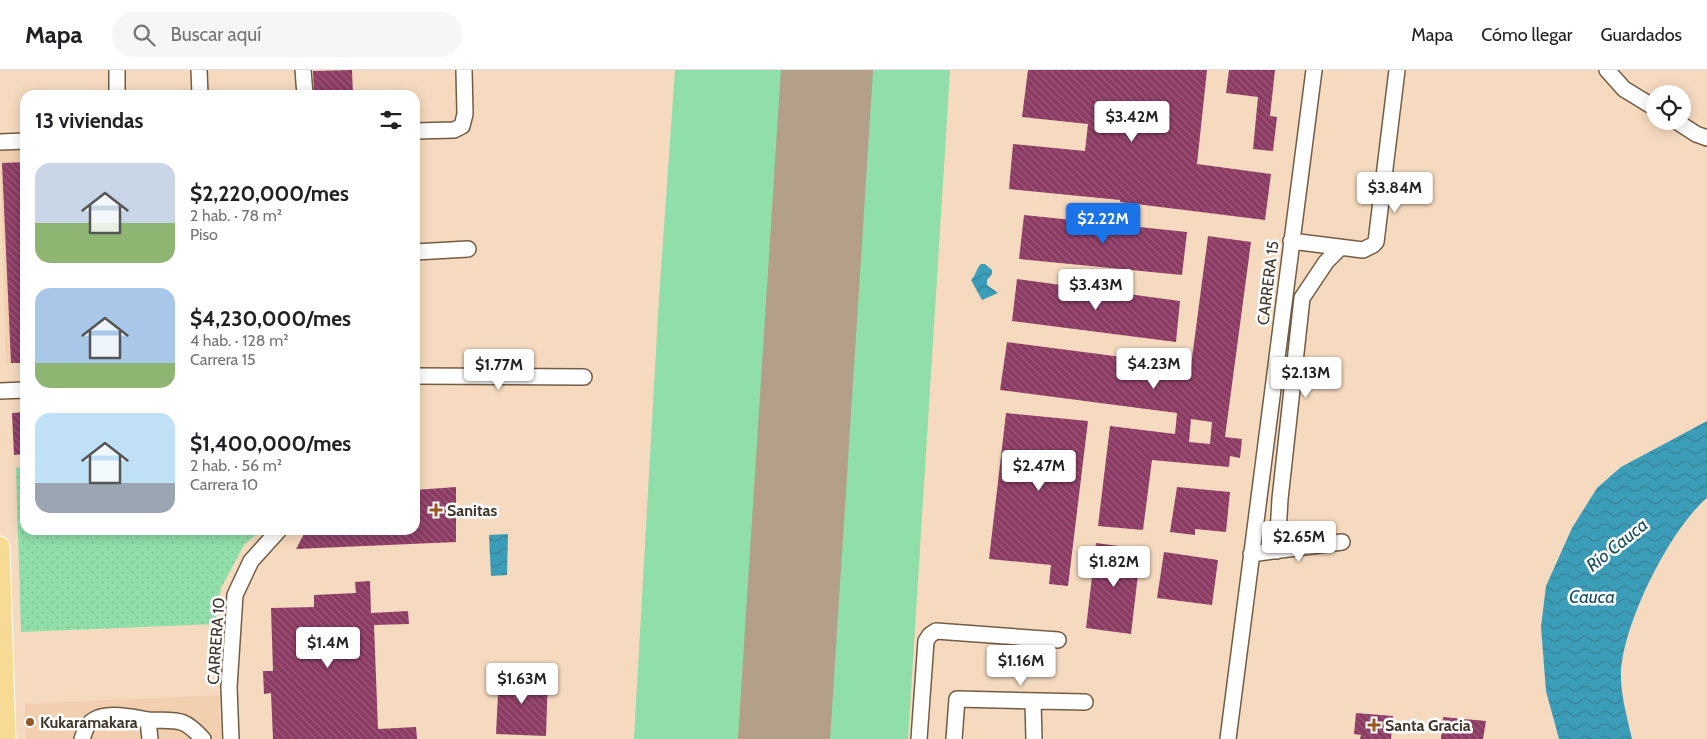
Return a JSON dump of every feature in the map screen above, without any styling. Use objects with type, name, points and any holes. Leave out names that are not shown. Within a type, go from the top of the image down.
[{"type":"main road","points":[[0,546],[6,739]]},
{"type":"street","points":[[116,70],[117,90]]},
{"type":"street","points":[[199,70],[200,90]]},
{"type":"street","points":[[303,70],[305,90]]},
{"type":"street","points":[[420,131],[454,130],[462,126],[465,114],[464,70]]},
{"type":"street","name":"CARRERA 15","points":[[1228,739],[1314,70]]},
{"type":"street","points":[[1291,241],[1363,250],[1373,246],[1376,242],[1397,70]]},
{"type":"street","points":[[1607,70],[1624,88],[1646,102]]},
{"type":"street","points":[[1690,130],[1707,138]]},
{"type":"street","points":[[0,142],[20,141]]},
{"type":"street","points":[[1277,551],[1280,499],[1302,298],[1326,262],[1340,248]]},
{"type":"street","points":[[420,252],[468,250]]},
{"type":"street","points":[[420,376],[584,377]]},
{"type":"street","points":[[0,391],[20,390]]},
{"type":"street","name":"CARRERA 10","points":[[231,739],[229,687],[235,596],[251,562],[275,535]]},
{"type":"street","points":[[1251,554],[1342,542]]},
{"type":"street","points":[[919,739],[926,641],[930,635],[936,632],[1058,640]]},
{"type":"street","points":[[954,739],[957,699],[1085,702]]},
{"type":"street","points":[[1033,702],[1034,739]]},
{"type":"street","points":[[82,739],[90,722],[106,716],[148,720],[177,720],[190,725],[203,739]]},
{"type":"street","points":[[148,720],[150,739]]},
{"type":"shaded area","points":[[675,70],[950,70],[908,739],[634,739],[659,299]]},
{"type":"shaded area","points":[[20,150],[20,363],[6,364],[0,151]]},
{"type":"shaded area","points":[[219,695],[221,739],[26,739],[25,704]]},
{"type":"green space","points":[[675,70],[785,70],[744,739],[634,739],[659,299]]},
{"type":"green space","points":[[860,70],[950,70],[908,739],[817,739]]},
{"type":"green space","points":[[16,468],[20,468],[20,535],[255,535],[244,545],[221,588],[215,624],[21,632]]},
{"type":"water","points":[[981,264],[985,264],[992,270],[992,274],[987,280],[987,285],[998,293],[982,300],[971,280]]},
{"type":"water","name":"Cauca","points":[[1707,421],[1707,498],[1692,513],[1677,533],[1649,582],[1629,634],[1623,658],[1621,685],[1632,739],[1559,739],[1546,691],[1541,627],[1546,586],[1572,528],[1597,488],[1621,467]]},
{"type":"water","points":[[508,534],[507,575],[491,576],[489,535]]},
{"type":"building","points":[[352,70],[353,90],[314,90],[313,71]]},
{"type":"building","points":[[1028,70],[1207,70],[1197,164],[1271,174],[1265,220],[1120,202],[1120,200],[1009,189],[1013,144],[1085,151],[1088,124],[1022,117]]},
{"type":"building","points":[[1229,70],[1275,70],[1270,116],[1277,117],[1273,151],[1253,149],[1258,97],[1226,93]]},
{"type":"building","points":[[20,162],[20,363],[11,363],[2,163]]},
{"type":"building","points":[[1024,215],[1187,232],[1182,275],[1019,259]]},
{"type":"building","points":[[1208,236],[1251,242],[1225,437],[1242,439],[1240,458],[1230,456],[1229,467],[1152,460],[1143,530],[1098,526],[1110,426],[1175,434],[1177,413],[1000,390],[1007,342],[1191,366]],"holes":[[[1191,419],[1212,422],[1210,444],[1189,442]]]},
{"type":"building","points":[[1017,279],[1180,301],[1176,342],[1012,321]]},
{"type":"building","points":[[20,412],[20,454],[14,455],[12,413]]},
{"type":"building","points":[[1006,413],[1088,421],[1068,586],[1049,584],[1051,565],[989,559]]},
{"type":"building","name":"Sanitas","points":[[456,487],[456,542],[296,549],[303,535],[420,535],[420,490]]},
{"type":"building","points":[[1177,487],[1230,492],[1226,532],[1195,529],[1195,535],[1170,532]]},
{"type":"building","points":[[1096,543],[1141,549],[1131,634],[1086,628]]},
{"type":"building","points":[[1164,552],[1218,560],[1212,605],[1157,598]]},
{"type":"building","points":[[370,581],[371,613],[408,611],[409,624],[374,625],[378,729],[416,727],[417,739],[273,739],[271,693],[264,694],[263,671],[273,671],[271,608],[314,607],[314,595],[356,593],[355,582]]},
{"type":"building","points":[[499,673],[548,675],[546,736],[496,734]]},
{"type":"building","name":"Santa Gracia","points":[[1356,713],[1393,716],[1391,739],[1360,739],[1361,735],[1354,734]]},
{"type":"building","points":[[1443,717],[1486,721],[1483,739],[1441,739]]},
{"type":"runway","points":[[784,739],[827,70]]},
{"type":"place","name":"Sanitas","points":[[436,510]]},
{"type":"place","name":"Kukaramakara","points":[[30,722]]},
{"type":"place","name":"Santa Gracia","points":[[1374,725]]},
{"type":"water label","name":"Río Cauca","points":[[1617,545]]}]
